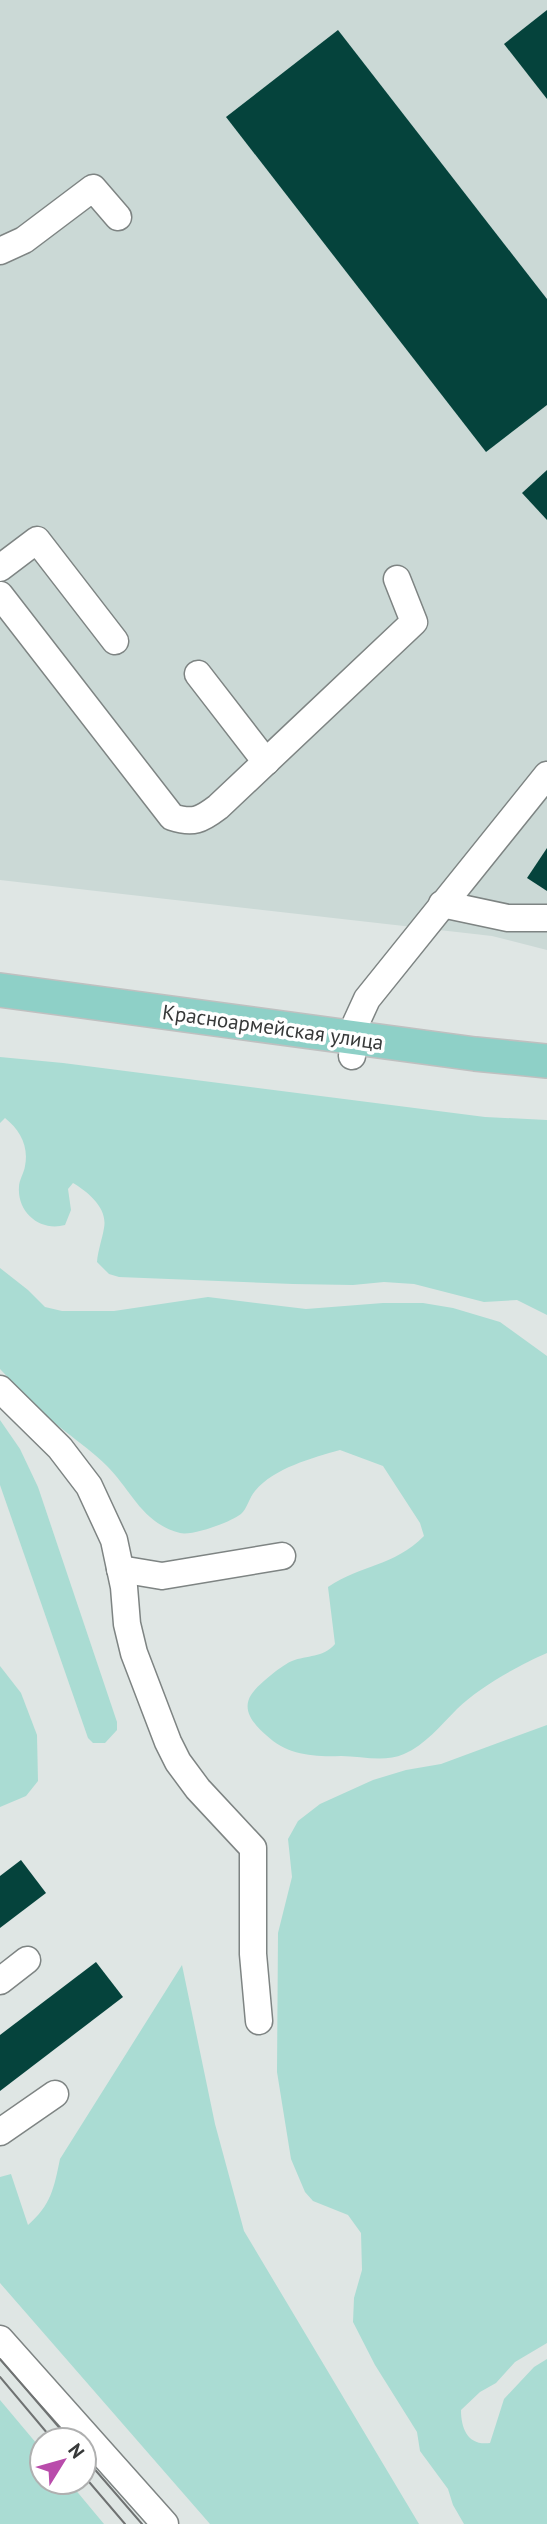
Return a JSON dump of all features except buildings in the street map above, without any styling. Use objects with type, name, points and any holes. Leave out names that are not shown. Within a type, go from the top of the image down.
[{"type":"main road","name":"Красноармейская улица","points":[[0,990],[352,1047],[547,1082]]},
{"type":"main road","name":"Красноармейская улица","points":[[0,1011],[352,1047],[547,1061]]},
{"type":"street","points":[[0,251],[24,240],[93,188],[118,217]]},
{"type":"street","points":[[0,568],[37,540],[115,641]]},
{"type":"street","points":[[0,595],[172,817],[187,822],[200,821],[218,807],[414,622],[397,579]]},
{"type":"street","points":[[198,674],[266,762]]},
{"type":"street","points":[[352,1047],[356,1023],[367,999],[547,775]]},
{"type":"street","points":[[442,904],[508,918],[547,918]]},
{"type":"street","points":[[0,1389],[60,1448],[89,1486],[114,1540],[134,1653],[168,1742],[178,1762],[198,1788],[253,1848],[253,1954],[259,2021]]},
{"type":"street","points":[[120,1569],[162,1576],[282,1556]]},
{"type":"street","points":[[0,1981],[27,1960]]},
{"type":"street","points":[[0,2132],[55,2094]]},
{"type":"street","points":[[2,2344],[165,2524]]},
{"type":"shaded area","points":[[0,0],[547,0],[547,950],[492,936],[0,880]]},
{"type":"green space","points":[[0,1057],[485,1117],[547,1120],[547,1315],[517,1300],[484,1302],[414,1284],[293,1284],[119,1277],[109,1274],[97,1262],[104,1228],[103,1214],[96,1201],[85,1191],[73,1183],[68,1189],[71,1210],[65,1225],[47,1226],[39,1223],[22,1205],[19,1187],[26,1152],[15,1128],[5,1118],[0,1123]]},
{"type":"green space","points":[[0,1268],[45,1307],[62,1311],[114,1311],[208,1297],[306,1309],[423,1303],[453,1308],[500,1322],[547,1356],[547,1653],[487,1685],[466,1701],[426,1740],[396,1757],[381,1759],[311,1755],[292,1751],[274,1742],[258,1727],[248,1712],[251,1695],[288,1663],[320,1654],[335,1644],[328,1587],[401,1554],[424,1536],[420,1523],[383,1466],[340,1450],[294,1465],[272,1476],[255,1491],[241,1514],[221,1524],[180,1533],[156,1522],[107,1466],[49,1418],[0,1369]]},
{"type":"green space","points":[[0,1420],[20,1449],[38,1487],[117,1722],[117,1730],[105,1743],[93,1743],[88,1738],[0,1485]]},
{"type":"green space","points":[[0,1666],[21,1693],[37,1735],[38,1781],[26,1796],[0,1807]]},
{"type":"green space","points":[[547,1725],[547,2343],[515,2362],[496,2383],[480,2392],[461,2410],[462,2424],[467,2435],[476,2442],[490,2443],[504,2399],[534,2367],[547,2359],[547,2524],[464,2524],[453,2505],[448,2489],[420,2451],[417,2432],[375,2365],[353,2322],[354,2298],[362,2270],[361,2233],[348,2215],[313,2201],[305,2192],[291,2159],[277,2072],[278,1933],[292,1877],[288,1839],[298,1821],[320,1804],[373,1780],[406,1770],[441,1764]]},
{"type":"green space","points":[[182,1965],[215,2124],[244,2231],[419,2524],[210,2524],[0,2283],[0,2177],[11,2174],[28,2225],[42,2210],[50,2195],[60,2159]]},
{"type":"green space","points":[[0,2400],[28,2433],[28,2496],[81,2496],[104,2524],[0,2524]]},
{"type":"tram line","points":[[0,2359],[58,2426]]},
{"type":"tram line","points":[[0,2377],[41,2426]]},
{"type":"tram line","points":[[98,2473],[142,2524]]},
{"type":"tram line","points":[[98,2492],[125,2524]]}]
